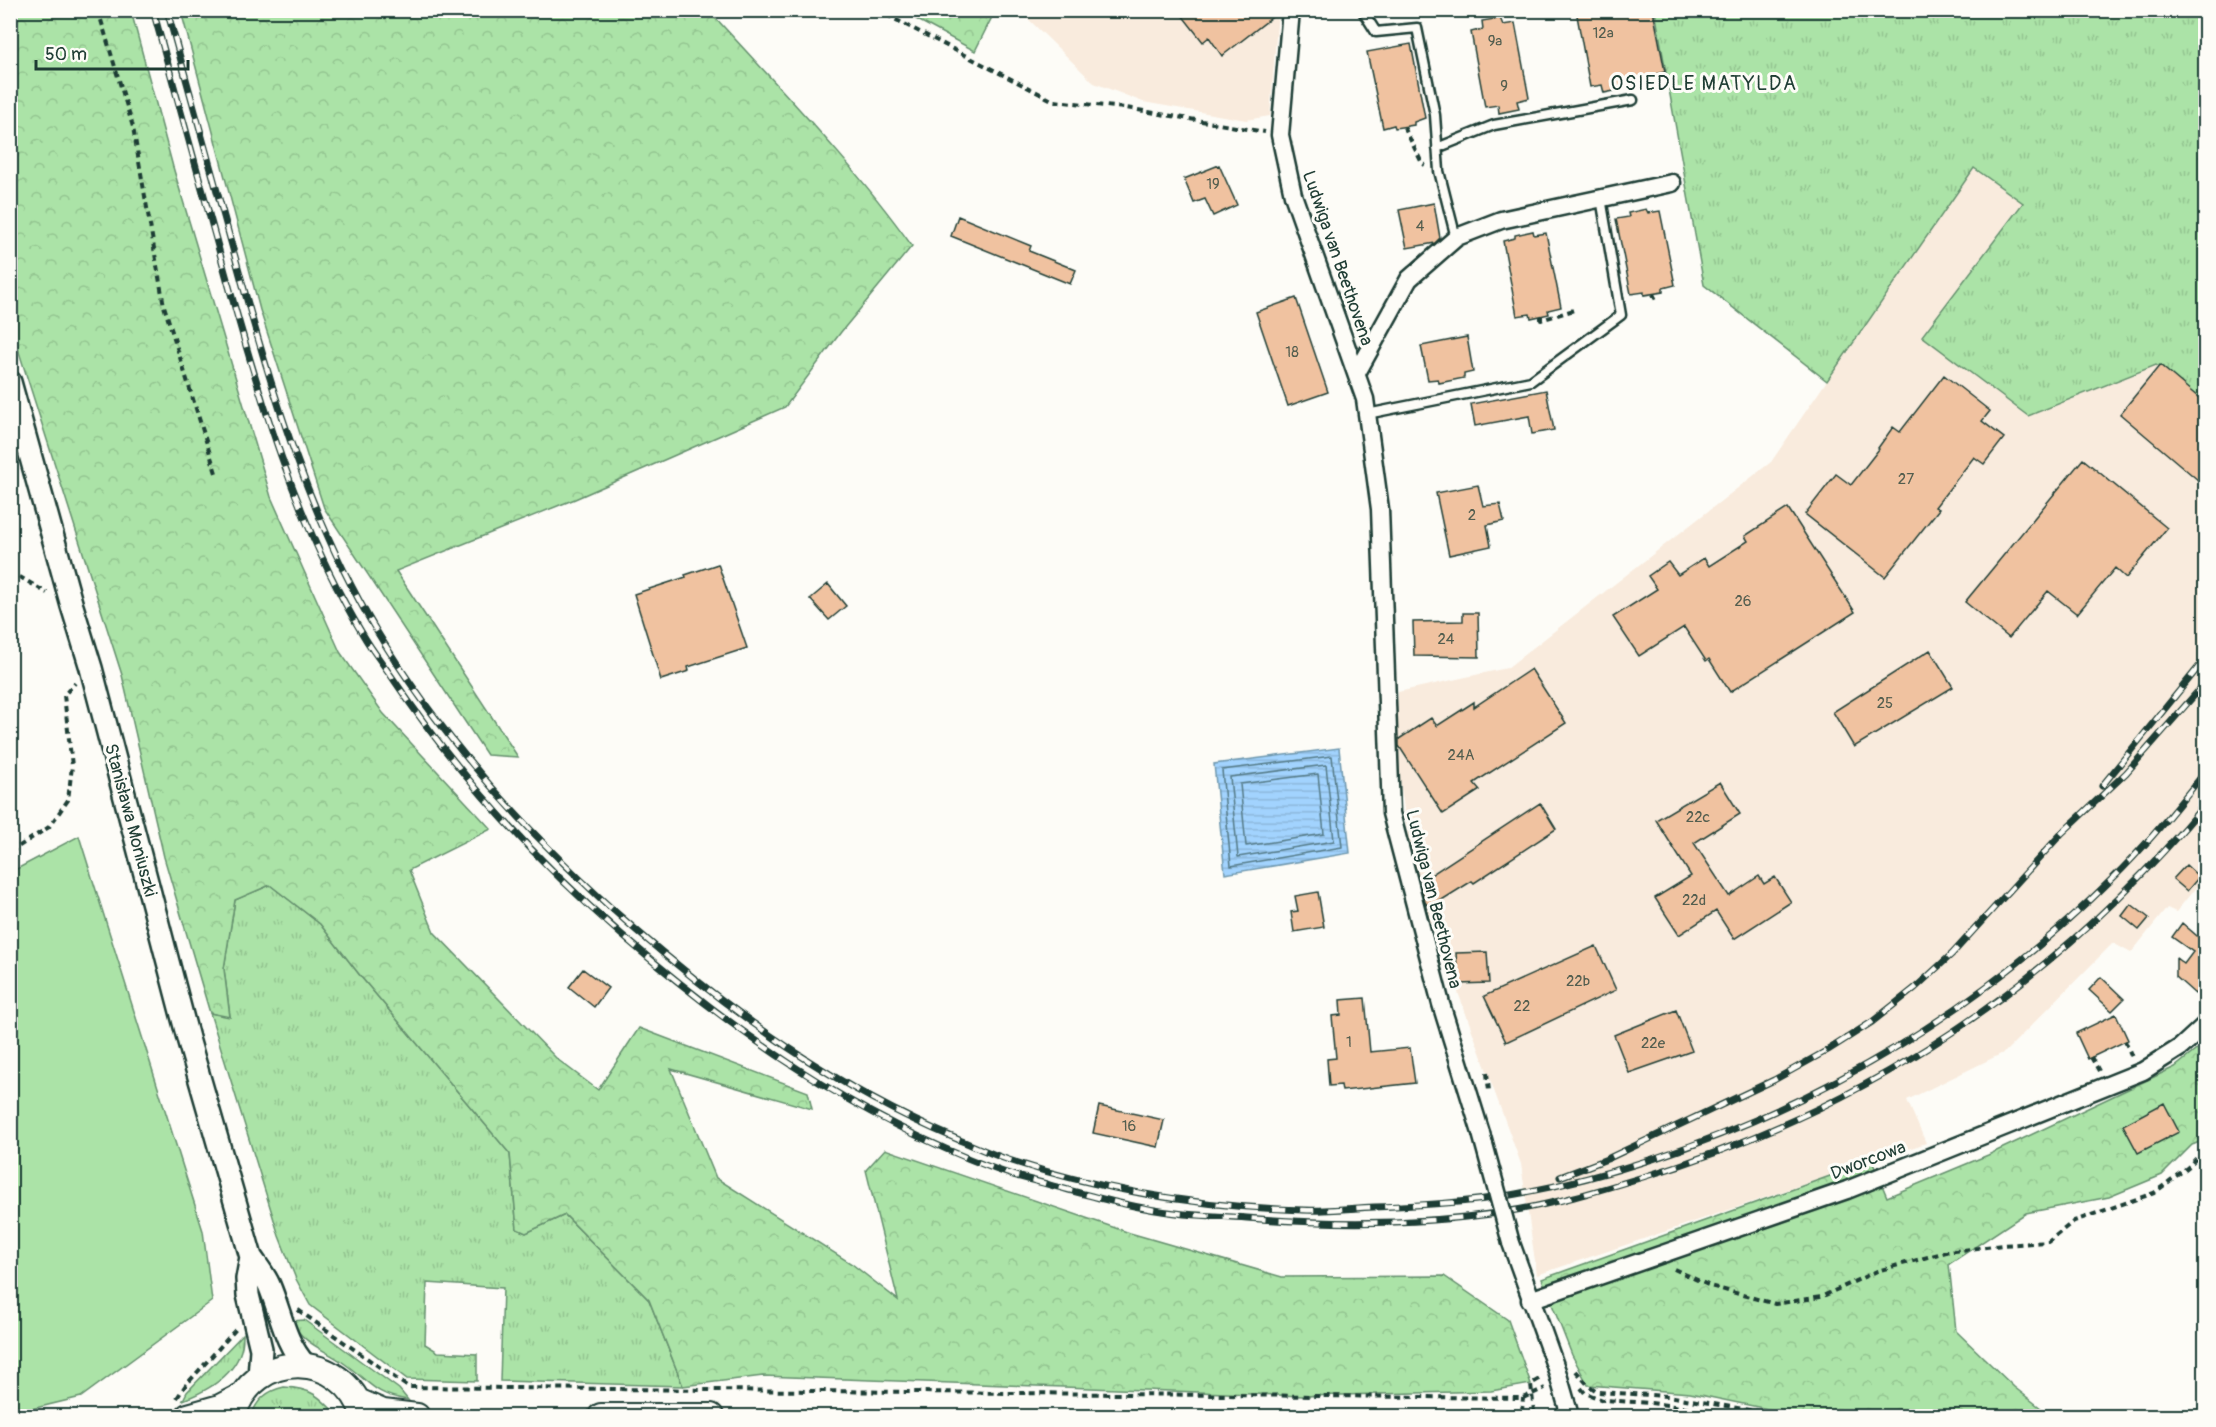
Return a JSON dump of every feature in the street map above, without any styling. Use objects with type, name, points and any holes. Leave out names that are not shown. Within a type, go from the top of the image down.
[{"type":"main road","points":[[182,1410],[237,1406],[259,1377],[281,1368],[305,1365],[319,1368],[337,1377],[352,1391],[361,1409],[417,1416]]},
{"type":"main road","points":[[601,1416],[711,1416]]},
{"type":"street","name":"Ludwiga van Beethovena","points":[[1291,10],[1281,135],[1293,195],[1357,373],[1367,414],[1380,509],[1391,813],[1441,1004],[1481,1133],[1511,1243],[1570,1416]]},
{"type":"street","name":"Ludwiga van Beethovena","points":[[1357,373],[1409,279],[1456,238],[1501,220],[1672,183]]},
{"type":"street","name":"Stanisława Moniuszki","points":[[10,382],[91,668],[189,1042],[250,1257],[269,1285],[287,1340],[305,1365]]},
{"type":"street","name":"Dworcowa","points":[[1530,1300],[1648,1257],[1847,1190],[2143,1071],[2181,1047],[2205,1024]]},
{"type":"street","name":"Stanisława Moniuszki","points":[[250,1257],[248,1295],[261,1349],[259,1377]]},
{"type":"lane","points":[[1362,10],[1376,32],[1417,28],[1435,115],[1439,171],[1456,238]]},
{"type":"lane","points":[[1437,148],[1494,125],[1633,100]]},
{"type":"lane","points":[[1367,414],[1532,381],[1621,315],[1601,198]]},
{"type":"path","points":[[98,10],[133,127],[164,306],[216,473]]},
{"type":"path","points":[[878,10],[1054,100],[1126,108],[1281,135]]},
{"type":"path","points":[[1404,127],[1422,163],[1439,171]]},
{"type":"path","points":[[1653,294],[1656,300]]},
{"type":"path","points":[[1540,316],[1541,320],[1574,310]]},
{"type":"path","points":[[10,571],[72,606]]},
{"type":"path","points":[[10,852],[49,827],[68,800],[72,766],[64,695],[91,668]]},
{"type":"path","points":[[1648,1257],[1710,1286],[1775,1304],[1821,1297],[1877,1271],[1946,1252],[2048,1242],[2074,1221],[2154,1193],[2188,1167],[2205,1148]]},
{"type":"path","points":[[279,1314],[294,1310],[301,1311],[408,1387],[1523,1398],[1547,1387]]},
{"type":"path","points":[[182,1410],[179,1394],[185,1386],[236,1328],[255,1321]]},
{"type":"path","points":[[1571,1365],[1598,1392],[1668,1396],[1783,1416]]},
{"type":"path","points":[[1534,1412],[1531,1384],[1544,1376]]},
{"type":"path","points":[[1575,1381],[1585,1393],[1603,1400],[1651,1403],[1750,1416]]},
{"type":"path","points":[[1522,1412],[1523,1398]]},
{"type":"shaded area","points":[[1020,11],[1278,11],[1270,116],[1246,120],[1143,102],[1094,83]]},
{"type":"shaded area","points":[[1973,168],[2023,202],[1922,336],[2028,416],[2156,365],[2205,403],[2206,846],[2196,859],[2205,870],[2205,876],[2176,912],[2167,908],[2131,953],[2113,943],[2005,1052],[1907,1100],[1926,1143],[1537,1275],[1521,1164],[1455,984],[1415,884],[1394,741],[1398,692],[1507,668],[1771,462]]},
{"type":"green space","points":[[10,11],[131,11],[173,167],[271,497],[340,652],[383,713],[491,829],[409,870],[434,932],[557,1059],[598,1090],[639,1028],[808,1092],[812,1109],[671,1069],[716,1178],[852,1264],[898,1300],[866,1170],[885,1149],[1130,1233],[1282,1277],[1444,1276],[1508,1320],[1531,1384],[1491,1391],[1304,1396],[763,1376],[683,1386],[649,1300],[565,1215],[526,1233],[517,1229],[510,1154],[362,978],[320,924],[270,885],[235,900],[224,969],[230,1017],[210,1013],[164,857],[122,675],[11,327]]},
{"type":"green space","points":[[181,11],[705,11],[713,15],[816,128],[866,185],[912,246],[841,332],[785,407],[575,499],[396,571],[518,757],[487,755],[324,508],[260,310]]},
{"type":"green space","points":[[901,11],[995,11],[975,51]]},
{"type":"green space","points":[[1655,11],[2205,11],[2205,403],[2156,365],[2028,416],[1922,336],[2023,203],[1974,168],[1827,381],[1704,285]]},
{"type":"green space","points":[[79,836],[203,1231],[212,1301],[81,1397],[11,1414],[11,872]]},
{"type":"green space","points":[[270,885],[320,924],[362,978],[510,1154],[517,1229],[526,1233],[565,1215],[649,1300],[683,1386],[500,1381],[503,1288],[427,1283],[425,1344],[438,1352],[477,1354],[477,1381],[407,1379],[310,1305],[296,1279],[279,1236],[210,1013],[230,1016],[224,969],[235,900]]},
{"type":"green space","points":[[2205,1043],[2205,1140],[2192,1145],[2162,1175],[2109,1197],[2026,1213],[1949,1264],[1956,1331],[2014,1387],[2051,1416],[1802,1416],[1690,1393],[1588,1385],[1572,1355],[1542,1279],[1872,1161],[1887,1197],[1988,1155],[2175,1067]]},
{"type":"green space","points":[[304,1320],[399,1389],[408,1400],[387,1395],[373,1387],[345,1364],[308,1341],[292,1321]]},
{"type":"green space","points":[[243,1334],[238,1358],[224,1376],[205,1390],[183,1400],[187,1392]]},
{"type":"green space","points":[[284,1387],[302,1389],[315,1395],[338,1416],[251,1416],[263,1397]]},
{"type":"water","points":[[1339,748],[1350,853],[1225,874],[1214,764]]},
{"type":"building","points":[[1178,10],[1280,11],[1222,56],[1209,37],[1203,42]]},
{"type":"building","points":[[1576,10],[1653,10],[1665,72],[1622,81],[1624,89],[1604,93],[1602,85],[1590,87]]},
{"type":"building","points":[[1500,18],[1503,25],[1515,23],[1529,98],[1517,101],[1519,109],[1499,113],[1498,105],[1485,107],[1471,32],[1483,29],[1482,21]]},
{"type":"building","points":[[1411,44],[1425,118],[1414,122],[1414,125],[1395,128],[1394,125],[1383,128],[1367,52]]},
{"type":"building","points":[[1219,165],[1237,205],[1213,216],[1205,199],[1194,203],[1184,179]]},
{"type":"building","points":[[1434,203],[1440,238],[1435,243],[1407,248],[1399,210]]},
{"type":"building","points":[[1646,209],[1648,213],[1660,211],[1675,285],[1663,288],[1663,292],[1644,295],[1644,292],[1631,294],[1616,219],[1629,217],[1628,213]]},
{"type":"building","points":[[958,216],[1031,246],[1029,251],[1076,270],[1070,284],[951,236]]},
{"type":"building","points":[[1533,231],[1534,235],[1546,233],[1561,307],[1548,310],[1549,314],[1531,318],[1530,314],[1517,316],[1503,241],[1515,238],[1515,235]]},
{"type":"building","points":[[1296,298],[1328,392],[1288,406],[1256,312]]},
{"type":"building","points":[[1467,337],[1473,372],[1464,374],[1464,378],[1439,383],[1438,379],[1428,380],[1421,346]]},
{"type":"building","points":[[2160,365],[2205,403],[2205,486],[2120,414]]},
{"type":"building","points":[[1944,375],[1990,411],[1982,421],[2004,438],[1984,464],[1974,457],[1935,507],[1939,509],[1885,577],[1805,514],[1836,474],[1851,485],[1893,427],[1900,432]]},
{"type":"building","points":[[1546,390],[1554,430],[1532,434],[1529,416],[1475,426],[1471,404]]},
{"type":"building","points":[[2083,459],[2167,528],[2126,578],[2115,568],[2077,614],[2048,591],[2009,638],[1965,602]]},
{"type":"building","points":[[1478,485],[1483,506],[1500,504],[1504,521],[1487,525],[1491,546],[1449,555],[1436,493]]},
{"type":"building","points":[[1788,508],[1855,612],[1730,692],[1709,659],[1706,661],[1684,627],[1639,656],[1613,617],[1657,589],[1648,576],[1668,562],[1678,575],[1704,558],[1709,566],[1748,541],[1745,536]]},
{"type":"building","points":[[718,564],[747,648],[688,667],[689,671],[661,680],[634,594]]},
{"type":"building","points":[[828,584],[846,606],[829,620],[810,599]]},
{"type":"building","points":[[1463,613],[1478,613],[1479,657],[1414,656],[1413,622],[1463,621]]},
{"type":"building","points":[[1930,650],[1953,687],[1854,747],[1833,712]]},
{"type":"building","points":[[1531,669],[1566,723],[1474,783],[1480,790],[1443,814],[1399,746],[1399,739],[1431,718],[1437,726],[1474,702],[1474,707]]},
{"type":"building","points":[[1720,782],[1740,814],[1694,843],[1729,896],[1759,876],[1764,884],[1775,877],[1791,902],[1734,939],[1716,911],[1679,935],[1655,898],[1691,876],[1656,820]]},
{"type":"building","points":[[1540,803],[1556,829],[1474,883],[1472,881],[1429,908],[1425,902],[1420,882]]},
{"type":"building","points":[[2186,865],[2199,877],[2187,891],[2173,879]]},
{"type":"building","points":[[1318,892],[1324,927],[1294,932],[1291,912],[1298,911],[1295,896]]},
{"type":"building","points":[[2131,904],[2149,918],[2139,930],[2122,916]]},
{"type":"building","points":[[2182,923],[2203,941],[2205,937],[2205,981],[2195,994],[2176,977],[2176,958],[2184,964],[2193,952],[2172,937]]},
{"type":"building","points":[[1596,946],[1616,990],[1506,1042],[1484,996]]},
{"type":"building","points":[[1487,952],[1489,983],[1458,984],[1456,953]]},
{"type":"building","points":[[583,969],[608,988],[594,1007],[569,987]]},
{"type":"building","points":[[2101,977],[2124,999],[2112,1011],[2089,990]]},
{"type":"building","points":[[1365,998],[1370,1052],[1410,1048],[1415,1083],[1342,1091],[1341,1085],[1329,1086],[1327,1059],[1336,1058],[1332,1016],[1341,1015],[1340,1000]]},
{"type":"building","points":[[1676,1010],[1692,1051],[1629,1073],[1614,1035]]},
{"type":"building","points":[[2116,1014],[2128,1040],[2088,1059],[2076,1033]]},
{"type":"building","points":[[2164,1103],[2179,1132],[2138,1153],[2123,1125]]},
{"type":"building","points":[[1099,1106],[1164,1120],[1158,1147],[1093,1133]]},
{"type":"railway","points":[[153,10],[251,365],[299,503],[339,591],[362,633],[419,715],[471,783],[559,877],[622,935],[708,1005],[752,1038],[845,1098],[943,1148],[995,1169],[1128,1205],[1160,1211],[1344,1223],[1440,1219],[1504,1212],[1557,1202],[1643,1177],[1726,1149],[1805,1115],[1880,1076],[1952,1032],[2020,983],[2086,929],[2147,868],[2206,803]]},
{"type":"railway","points":[[167,10],[265,363],[313,501],[353,589],[376,630],[431,712],[494,790],[528,827],[599,897],[710,991],[828,1073],[913,1119],[1002,1158],[1045,1171],[1154,1196],[1229,1205],[1321,1210],[1481,1200],[1599,1175],[1680,1149],[1760,1118],[1837,1080],[1912,1037],[1983,989],[2050,936],[2112,879],[2149,840],[2206,771]]},
{"type":"railway","points":[[2102,786],[2206,658]]},
{"type":"railway","points":[[1560,1177],[1607,1159],[1774,1080],[1872,1022],[1915,988],[1952,954],[2062,833],[2126,773],[2206,682]]},
{"type":"district","name":"OSIEDLE MATYLDA","points":[[1704,83]]}]
